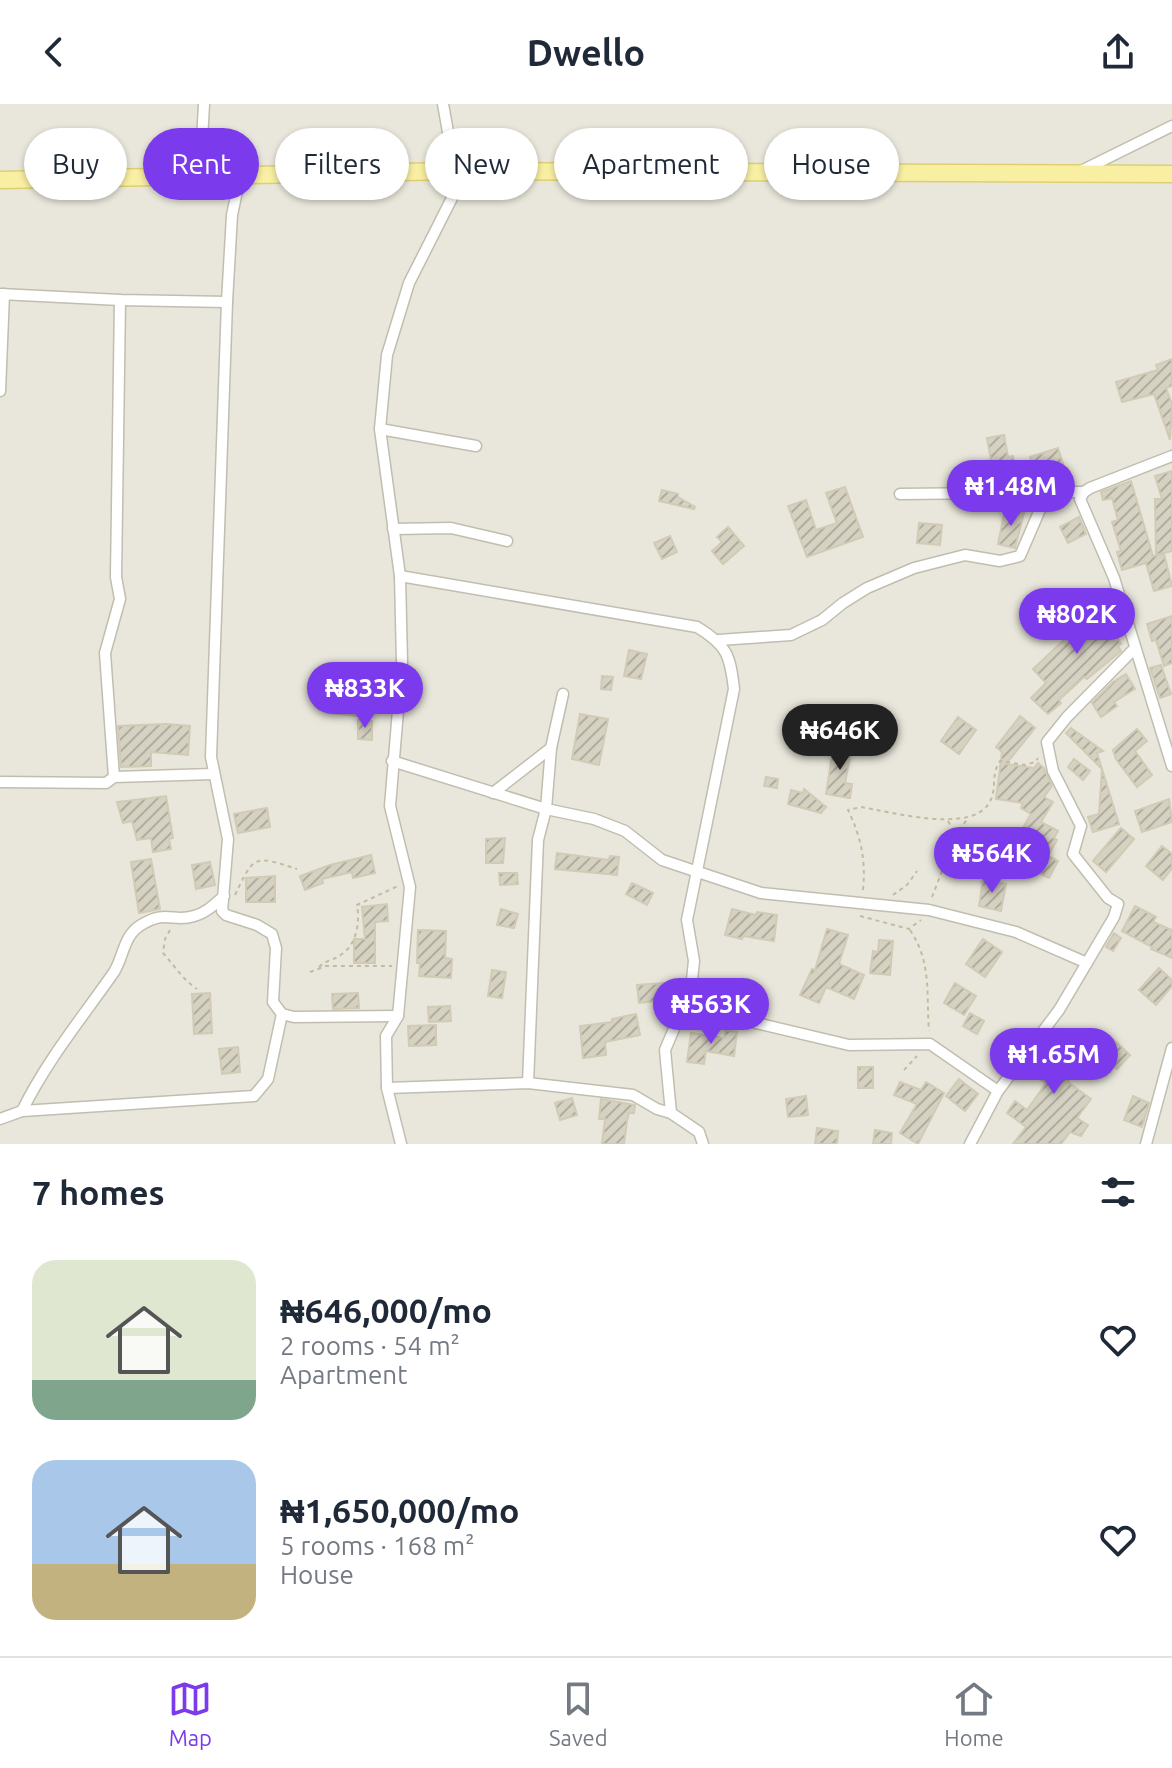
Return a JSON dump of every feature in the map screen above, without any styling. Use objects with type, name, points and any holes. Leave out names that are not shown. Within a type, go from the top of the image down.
[{"type":"main road","points":[[538,171],[1172,174]]},
{"type":"main road","points":[[259,176],[425,172]]},
{"type":"main road","points":[[0,180],[143,178]]},
{"type":"street","points":[[203,128],[204,104]]},
{"type":"street","points":[[443,104],[447,128]]},
{"type":"street","points":[[1076,173],[1172,126]]},
{"type":"street","points":[[235,200],[227,302],[211,757],[228,839],[222,908],[226,915],[257,925],[272,934],[276,948],[273,1002],[282,1014],[294,1017],[398,1016]]},
{"type":"street","points":[[401,1144],[387,1088],[386,1036],[398,1016],[410,901],[390,806],[402,663],[400,576],[380,429],[387,355],[409,283],[451,200]]},
{"type":"street","points":[[0,391],[2,294],[227,302]]},
{"type":"street","points":[[114,777],[105,653],[120,599],[116,577],[120,300]]},
{"type":"street","points":[[380,429],[476,446]]},
{"type":"street","points":[[900,494],[1084,492],[1172,456]]},
{"type":"street","points":[[719,640],[791,635],[822,620],[867,588],[914,568],[965,555],[1000,561],[1020,556],[1048,491]]},
{"type":"street","points":[[1084,492],[1080,499],[1114,578],[1172,766]]},
{"type":"street","points":[[393,529],[451,528],[507,541]]},
{"type":"street","points":[[400,576],[697,627],[719,640],[731,660],[734,689],[687,920],[694,961],[689,1007],[679,1017],[665,1050],[671,1113]]},
{"type":"street","points":[[970,1144],[998,1091],[1059,1010],[1114,917],[1118,904],[1108,898],[1073,854],[1081,826],[1053,771],[1047,742],[1067,717],[1135,648]]},
{"type":"street","points":[[528,1083],[538,840],[546,809],[551,748],[563,694]]},
{"type":"street","points":[[493,793],[551,748]]},
{"type":"street","points":[[392,761],[546,809],[594,819],[625,831],[662,860],[761,893],[929,910],[1016,932],[1087,963]]},
{"type":"street","points":[[0,782],[106,783],[114,777],[213,774]]},
{"type":"street","points":[[22,1111],[62,1041],[116,968],[130,935],[162,915],[192,917],[209,909],[224,896]]},
{"type":"street","points":[[689,1007],[849,1045],[930,1044],[998,1091]]},
{"type":"street","points":[[0,1119],[22,1111],[254,1096],[268,1079],[282,1014]]},
{"type":"street","points":[[1149,1143],[1172,1048]]},
{"type":"street","points":[[387,1088],[528,1083],[633,1095],[671,1113],[699,1132],[703,1144]]},
{"type":"path","points":[[909,929],[926,917],[956,835],[968,818],[988,806],[994,792],[994,769],[1000,761],[1025,765],[1035,762],[1047,742]]},
{"type":"path","points":[[904,1070],[930,1044],[928,979],[922,948],[909,929],[860,916],[866,869],[860,837],[848,810],[861,807],[947,820],[968,818]]},
{"type":"path","points":[[947,820],[956,835]]},
{"type":"path","points":[[310,972],[351,947],[359,916],[357,905],[408,881]]},
{"type":"path","points":[[319,967],[401,967]]},
{"type":"shaded area","points":[[0,104],[1172,104],[1172,1144],[0,1144]]},
{"type":"building","points":[[1172,359],[1172,386],[1166,388],[1172,404],[1170,440],[1154,394],[1122,402],[1116,382],[1158,370],[1156,365]]},
{"type":"building","points":[[1004,435],[1008,457],[1013,456],[1017,476],[1000,483],[1000,480],[994,479],[970,483],[967,464],[991,460],[987,438]]},
{"type":"building","points":[[1058,448],[1066,473],[1038,482],[1030,457]]},
{"type":"building","points":[[1172,471],[1172,551],[1156,555],[1155,499],[1162,499],[1155,476]]},
{"type":"building","points":[[1131,481],[1153,556],[1164,554],[1172,586],[1154,591],[1146,563],[1122,570],[1117,552],[1121,551],[1112,522],[1118,520],[1112,498],[1103,500],[1101,492]]},
{"type":"building","points":[[845,487],[863,537],[807,557],[788,506],[806,500],[816,530],[837,523],[826,493]]},
{"type":"building","points":[[662,490],[678,494],[694,509],[659,501]]},
{"type":"building","points":[[1005,509],[1024,513],[1015,548],[998,544]]},
{"type":"building","points":[[1079,517],[1086,534],[1068,543],[1060,527]]},
{"type":"building","points":[[919,523],[942,525],[940,545],[917,543]]},
{"type":"building","points":[[728,527],[744,546],[723,564],[712,551],[722,542],[717,537]]},
{"type":"building","points":[[670,536],[677,552],[662,559],[654,543]]},
{"type":"building","points":[[1097,591],[1110,608],[1102,614],[1121,644],[1118,646],[1121,651],[1087,679],[1084,677],[1048,714],[1031,698],[1046,683],[1033,669],[1067,637],[1069,640],[1094,625],[1079,605]]},
{"type":"building","points":[[1172,616],[1172,663],[1164,666],[1147,624]]},
{"type":"building","points":[[629,650],[647,654],[641,679],[624,676]]},
{"type":"building","points":[[1161,665],[1171,694],[1160,698],[1150,668]]},
{"type":"building","points":[[1126,674],[1135,689],[1114,702],[1117,706],[1101,717],[1092,703]]},
{"type":"building","points":[[602,676],[613,677],[611,690],[601,689]]},
{"type":"building","points":[[334,692],[360,695],[358,716],[332,713]]},
{"type":"building","points":[[580,714],[608,719],[599,765],[572,759]]},
{"type":"building","points":[[1020,716],[1035,728],[1006,764],[1034,768],[1038,763],[1044,768],[1052,786],[1044,797],[1053,802],[1041,822],[1058,831],[1054,838],[1057,840],[1048,856],[1058,861],[1049,878],[1022,865],[1034,841],[1020,833],[1031,814],[1021,808],[1023,803],[996,799],[1002,752],[996,747]]},
{"type":"building","points":[[958,717],[976,730],[959,754],[941,741]]},
{"type":"building","points":[[358,720],[372,721],[372,740],[358,739]]},
{"type":"building","points":[[118,726],[190,726],[188,755],[151,752],[151,766],[121,767]]},
{"type":"building","points":[[1071,728],[1103,751],[1097,753],[1102,769],[1066,733]]},
{"type":"building","points":[[1137,729],[1147,741],[1135,751],[1152,775],[1137,787],[1113,750]]},
{"type":"building","points":[[834,743],[852,747],[845,783],[852,784],[850,798],[826,794]]},
{"type":"building","points":[[1074,759],[1090,771],[1083,780],[1068,767]]},
{"type":"building","points":[[1102,769],[1119,824],[1093,832],[1088,817],[1099,814]]},
{"type":"building","points":[[766,777],[778,779],[777,788],[764,786]]},
{"type":"building","points":[[804,789],[826,807],[821,813],[788,804],[791,790],[803,793]]},
{"type":"building","points":[[166,796],[173,838],[169,839],[171,849],[153,852],[151,838],[137,840],[132,821],[123,823],[117,802]]},
{"type":"building","points":[[1169,799],[1172,822],[1142,832],[1135,811]]},
{"type":"building","points":[[267,808],[270,827],[238,833],[234,814]]},
{"type":"building","points":[[1121,828],[1134,839],[1106,872],[1093,861]]},
{"type":"building","points":[[505,838],[503,863],[486,863],[486,839]]},
{"type":"building","points":[[1162,846],[1172,854],[1172,868],[1163,880],[1146,866]]},
{"type":"building","points":[[557,853],[609,860],[610,856],[619,857],[617,875],[555,869]]},
{"type":"building","points":[[371,855],[375,873],[353,878],[352,872],[322,879],[323,883],[305,890],[300,876]]},
{"type":"building","points":[[151,859],[160,909],[139,913],[131,862]]},
{"type":"building","points":[[210,862],[215,885],[196,889],[192,865]]},
{"type":"building","points":[[499,873],[517,873],[518,884],[500,885]]},
{"type":"building","points":[[275,876],[275,902],[246,902],[246,878]]},
{"type":"building","points":[[983,880],[1006,884],[1001,911],[979,906]]},
{"type":"building","points":[[632,883],[653,893],[647,905],[626,894]]},
{"type":"building","points":[[387,904],[388,921],[375,922],[375,963],[354,963],[354,939],[365,939],[362,907]]},
{"type":"building","points":[[1135,906],[1156,917],[1153,922],[1172,930],[1172,958],[1122,931]]},
{"type":"building","points":[[501,909],[518,914],[514,928],[497,925]]},
{"type":"building","points":[[732,909],[756,915],[757,912],[777,915],[774,941],[725,935]]},
{"type":"building","points":[[827,929],[848,935],[839,964],[864,975],[854,999],[826,987],[819,1003],[800,995],[812,969],[815,970]]},
{"type":"building","points":[[418,930],[446,931],[445,958],[452,959],[451,978],[419,976]]},
{"type":"building","points":[[1114,933],[1121,938],[1113,951],[1106,947]]},
{"type":"building","points":[[983,939],[1002,952],[985,977],[966,964]]},
{"type":"building","points":[[879,940],[893,941],[890,975],[870,973],[873,951],[878,952]]},
{"type":"building","points":[[1159,968],[1172,980],[1172,986],[1156,1005],[1139,990]]},
{"type":"building","points":[[492,970],[506,972],[502,998],[488,996]]},
{"type":"building","points":[[731,982],[751,988],[744,1009],[724,1002]]},
{"type":"building","points":[[664,983],[666,1000],[639,1003],[637,985]]},
{"type":"building","points":[[955,983],[976,996],[964,1015],[944,1003]]},
{"type":"building","points":[[210,993],[212,1033],[194,1034],[192,994]]},
{"type":"building","points":[[358,993],[359,1008],[333,1009],[332,994]]},
{"type":"building","points":[[450,1006],[451,1021],[429,1022],[428,1007]]},
{"type":"building","points":[[970,1013],[984,1021],[977,1034],[963,1026]]},
{"type":"building","points":[[636,1014],[640,1035],[605,1042],[606,1055],[583,1058],[580,1026],[612,1022],[612,1019]]},
{"type":"building","points":[[436,1025],[436,1045],[409,1046],[408,1026]]},
{"type":"building","points":[[725,1030],[737,1032],[734,1056],[706,1051],[704,1064],[687,1062],[691,1033],[724,1038]]},
{"type":"building","points":[[1051,1033],[1075,1040],[1088,1049],[1068,1082],[1091,1099],[1077,1118],[1088,1125],[1081,1136],[1070,1132],[1061,1144],[1013,1144],[1026,1127],[1007,1113],[1015,1101],[1027,1110],[1046,1083],[1029,1071]]},
{"type":"building","points":[[1113,1039],[1130,1055],[1117,1069],[1100,1053]]},
{"type":"building","points":[[238,1047],[240,1072],[222,1074],[219,1049]]},
{"type":"building","points":[[858,1067],[873,1067],[873,1088],[858,1088]]},
{"type":"building","points":[[959,1079],[978,1094],[965,1111],[946,1096]]},
{"type":"building","points":[[900,1082],[921,1090],[926,1082],[944,1093],[918,1144],[900,1133],[917,1104],[894,1095]]},
{"type":"building","points":[[806,1096],[808,1115],[788,1117],[786,1099]]},
{"type":"building","points":[[1133,1096],[1149,1103],[1142,1127],[1124,1120]]},
{"type":"building","points":[[572,1098],[577,1115],[560,1120],[555,1103]]},
{"type":"building","points":[[601,1099],[635,1105],[634,1113],[629,1113],[624,1144],[602,1144],[605,1119],[599,1119]]},
{"type":"building","points":[[817,1128],[838,1131],[837,1144],[815,1144]]},
{"type":"building","points":[[875,1130],[892,1133],[891,1144],[873,1144]]}]
